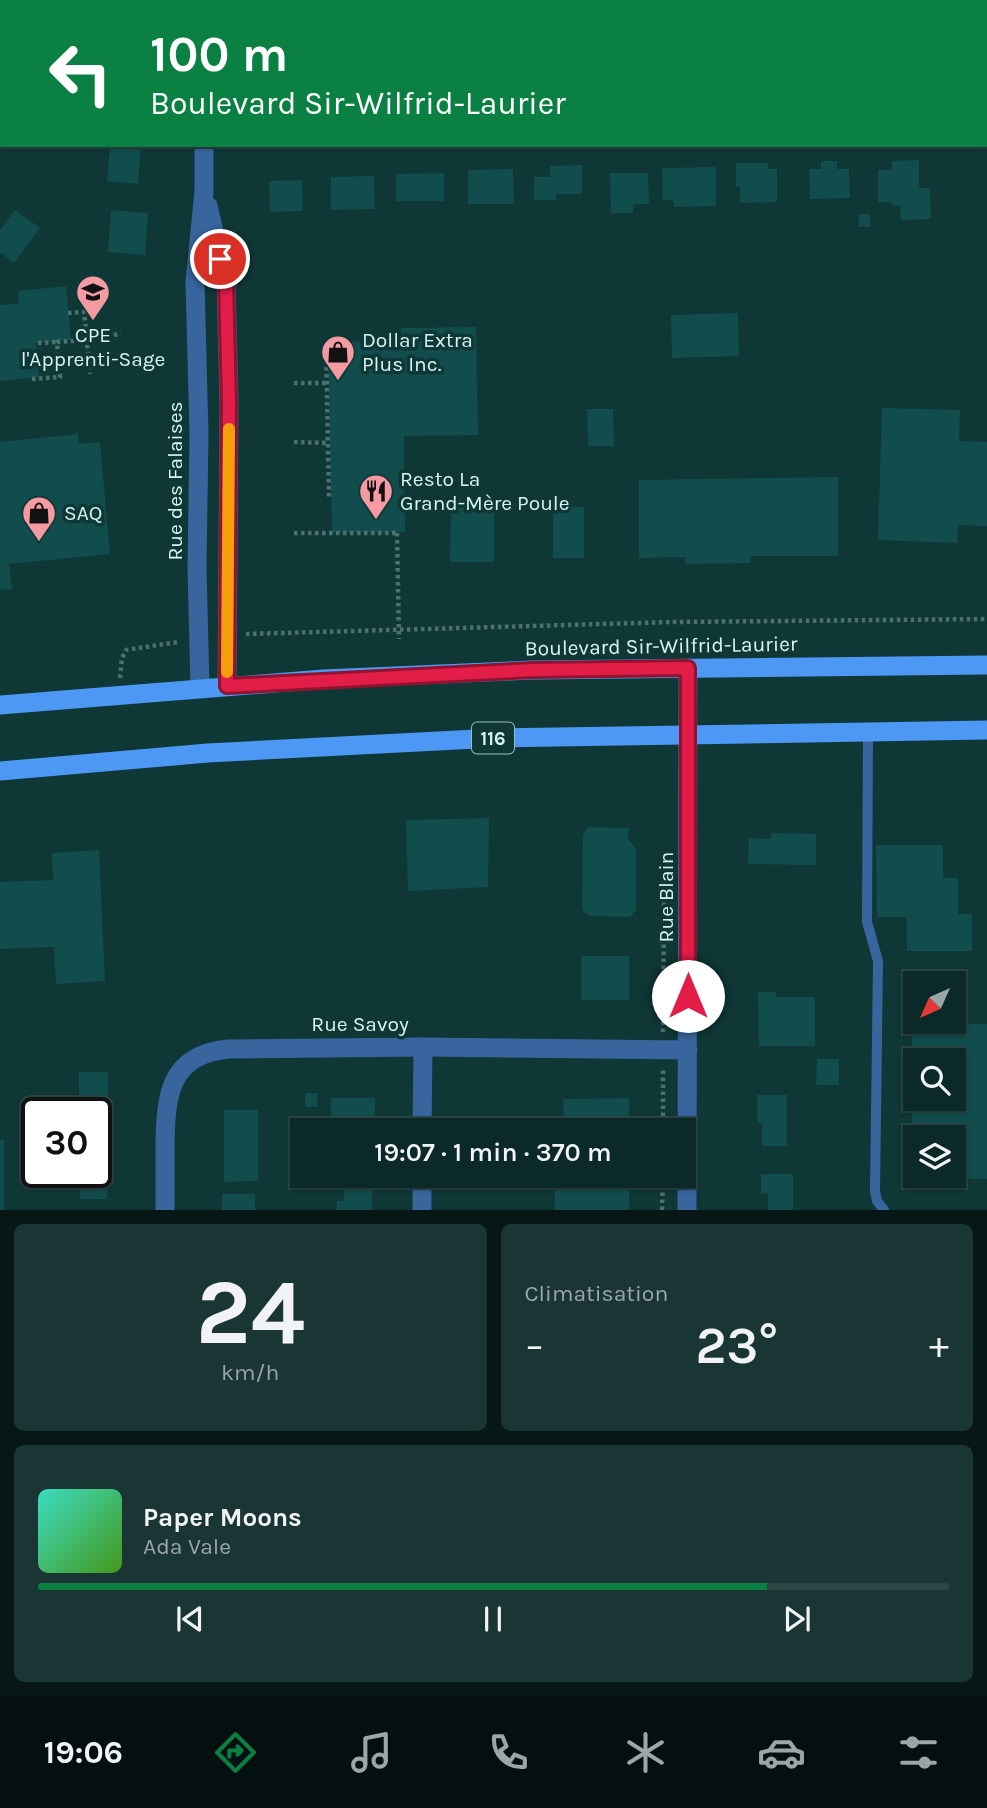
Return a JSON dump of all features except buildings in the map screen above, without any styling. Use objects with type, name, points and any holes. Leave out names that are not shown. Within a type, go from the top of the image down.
[{"type":"main road","name":"Boulevard Sir-Wilfrid-Laurier","points":[[0,705],[227,686],[533,670],[987,665]]},
{"type":"main road","name":"116","points":[[0,771],[208,753],[496,738],[987,730]]},
{"type":"street","name":"Rue des Falaises","points":[[200,688],[199,434],[195,282],[204,191],[204,147]]},
{"type":"street","name":"Rue des Falaises","points":[[204,191],[226,282],[229,403],[227,686]]},
{"type":"street","name":"Rue Blain","points":[[687,1209],[688,668]]},
{"type":"street","name":"Rue Savoy","points":[[165,1209],[166,1103],[175,1079],[194,1059],[210,1052],[228,1049],[423,1047],[688,1050]]},
{"type":"street","points":[[422,1118],[423,1047]]},
{"type":"street","points":[[422,1188],[422,1209]]},
{"type":"lane","points":[[868,732],[867,922],[878,961],[875,1191],[877,1201],[884,1209]]},
{"type":"path","points":[[68,313],[84,312],[90,374]]},
{"type":"path","points":[[38,343],[121,334]]},
{"type":"path","points":[[32,379],[60,377],[57,342]]},
{"type":"path","points":[[326,346],[329,498]]},
{"type":"path","points":[[294,383],[328,383]]},
{"type":"path","points":[[294,442],[328,443]]},
{"type":"path","points":[[295,533],[399,533],[399,639]]},
{"type":"path","points":[[226,635],[673,622],[987,619]]},
{"type":"path","points":[[122,662],[123,655],[129,648],[198,638]]},
{"type":"path","points":[[663,1078],[663,1118]]},
{"type":"path","points":[[662,1209],[663,1188]]},
{"type":"slow traffic","points":[[227,672],[229,429]]},
{"type":"place","name":"CPE l'Apprenti-Sage","points":[[93,322]]},
{"type":"place","name":"Dollar Extra Plus Inc.","points":[[338,382]]},
{"type":"place","name":"Resto La Grand-Mère Poule","points":[[376,521]]},
{"type":"place","name":"SAQ","points":[[39,543]]},
{"type":"route","points":[[220,259],[226,282],[229,403],[227,686],[533,670],[688,668],[688,996]]}]
